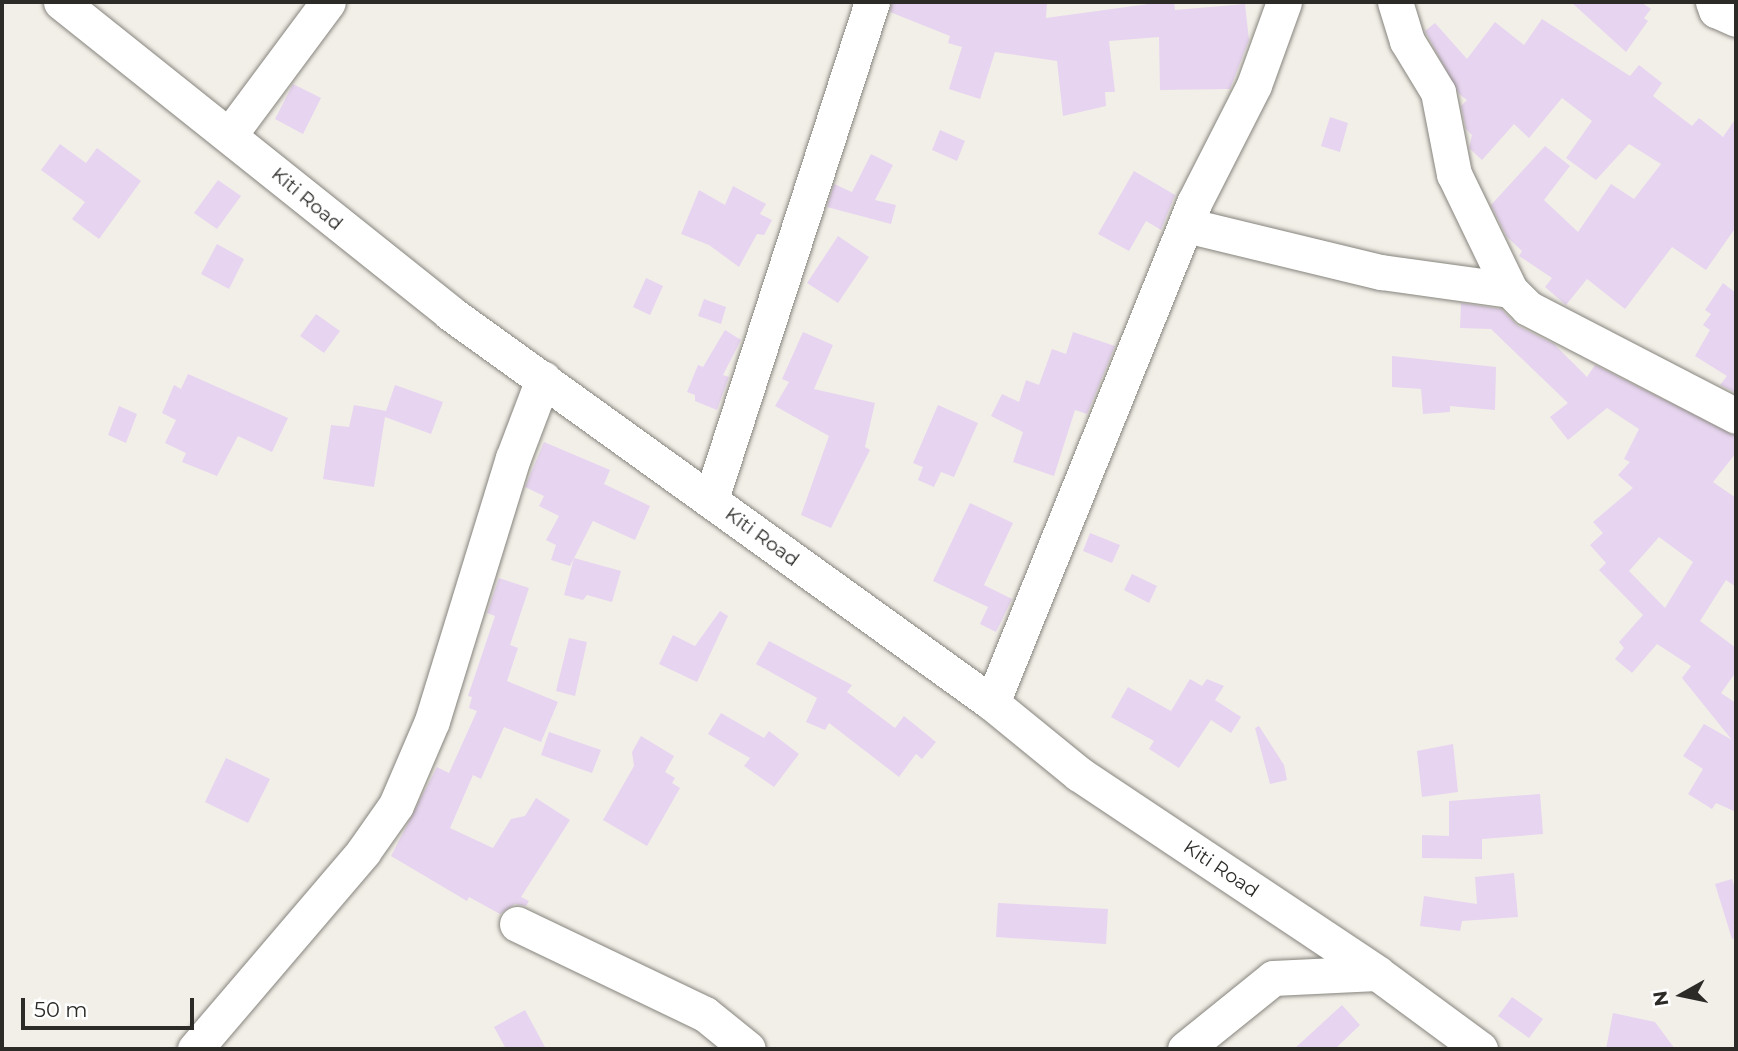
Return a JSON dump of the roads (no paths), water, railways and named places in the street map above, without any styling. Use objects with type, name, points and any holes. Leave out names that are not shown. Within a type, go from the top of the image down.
[{"type":"street","name":"Kiti Road","points":[[61,2],[230,134],[378,258],[992,703],[1079,774],[1377,973],[1480,1049]]},
{"type":"street","points":[[230,134],[328,2]]},
{"type":"street","points":[[711,499],[872,2]]},
{"type":"street","points":[[992,703],[1186,225],[1254,85],[1284,2]]},
{"type":"street","points":[[1395,2],[1407,41],[1438,92],[1454,174],[1510,290],[1528,308],[1736,416]]},
{"type":"street","points":[[1713,2],[1716,10],[1736,19]]},
{"type":"street","points":[[1186,225],[1381,272],[1510,290]]},
{"type":"street","points":[[195,1049],[363,852],[396,805],[432,721],[513,458],[543,379]]},
{"type":"street","points":[[517,924],[705,1014],[748,1049]]},
{"type":"street","points":[[1185,1049],[1273,978],[1377,973]]}]
